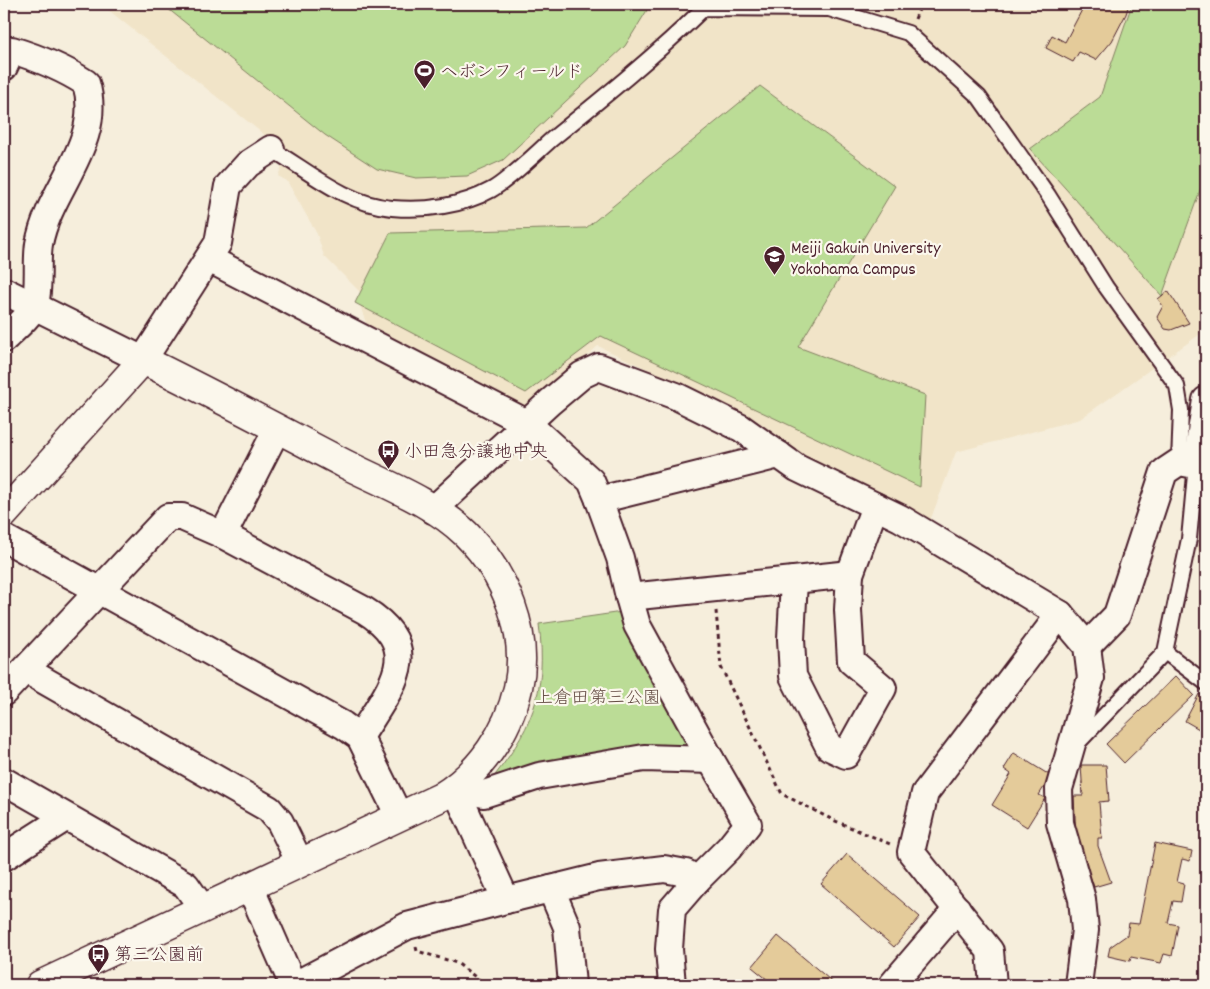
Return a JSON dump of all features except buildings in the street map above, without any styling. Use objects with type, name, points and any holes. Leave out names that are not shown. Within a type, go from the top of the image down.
[{"type":"street","points":[[4,67],[12,50],[31,56],[70,73],[86,83],[90,98],[90,120],[73,168],[48,211],[39,244],[34,307],[4,339]]},
{"type":"street","points":[[4,514],[143,360],[218,243],[228,186],[248,164],[271,149]]},
{"type":"street","points":[[209,259],[527,423],[591,481],[620,558],[628,597],[637,625],[710,760],[748,824],[729,848],[697,880],[672,910],[669,949],[672,985]]},
{"type":"street","points":[[4,291],[143,360],[433,510],[465,533],[490,561],[508,595],[521,652],[520,675],[508,720],[498,740],[480,764],[455,788],[250,887],[40,985]]},
{"type":"street","points":[[433,510],[582,375],[600,367],[633,378],[740,428],[796,468],[875,506],[1032,595],[1060,614],[1087,646],[1091,678],[1059,789],[1060,823],[1082,899],[1085,930],[1078,985]]},
{"type":"street","points":[[1087,646],[1117,615],[1164,472],[1194,464],[1206,400]]},
{"type":"street","points":[[223,535],[277,429]]},
{"type":"street","points":[[599,500],[779,455]]},
{"type":"street","points":[[794,580],[791,639],[793,676],[829,747],[846,755],[883,688],[851,661],[848,610],[850,574],[875,506]]},
{"type":"street","points":[[4,692],[97,590],[168,517],[182,516],[223,535],[364,610],[380,620],[391,631],[399,646],[399,659],[394,680],[360,737]]},
{"type":"street","points":[[4,538],[343,725],[360,737],[399,816]]},
{"type":"street","points":[[628,597],[850,574]]},
{"type":"street","points":[[994,985],[990,951],[912,852],[925,793],[1060,614]]},
{"type":"street","points":[[26,670],[269,809],[280,822],[300,863]]},
{"type":"street","points":[[455,788],[484,794],[539,776],[644,758],[710,760]]},
{"type":"street","points":[[4,781],[65,818],[186,885],[202,908]]},
{"type":"street","points":[[455,788],[506,900]]},
{"type":"street","points":[[4,857],[65,818]]},
{"type":"street","points":[[250,887],[294,985],[407,926],[506,900],[599,877],[664,869],[686,873],[697,880]]},
{"type":"street","points":[[551,889],[567,927],[572,985]]},
{"type":"street","points":[[892,985],[957,908]]},
{"type":"lane","points":[[271,149],[295,163],[320,182],[356,199],[391,208],[439,208],[492,190],[653,56],[702,6],[829,9],[908,33],[979,97],[1048,195],[1106,287],[1177,386],[1194,464],[1189,539],[1165,652],[1070,751]]},
{"type":"lane","points":[[1165,652],[1206,683]]},
{"type":"path","points":[[714,588],[721,667],[782,794],[833,820],[912,852]]},
{"type":"path","points":[[407,926],[418,951],[457,963],[486,985]]},
{"type":"shaded area","name":"Meiji Gakuin University Yokohama Campus","points":[[101,4],[1206,4],[1206,330],[1080,419],[956,452],[930,521],[805,461],[737,411],[598,346],[528,408],[519,409],[370,334],[359,303],[365,297],[324,256],[317,234],[287,181],[278,176],[287,153]]},
{"type":"shaded area","points":[[1202,482],[1206,483],[1206,553],[1197,550],[1203,521]]},
{"type":"green space","name":"ヘボンフィールド","points":[[162,4],[649,4],[625,46],[503,160],[467,176],[416,178],[377,169],[325,135]]},
{"type":"green space","points":[[1132,4],[1206,4],[1206,174],[1162,296],[1030,149],[1100,97]]},
{"type":"green space","points":[[760,86],[895,186],[798,347],[925,395],[920,487],[601,336],[526,393],[355,303],[390,233],[586,228]]},
{"type":"green space","name":"上倉田第三公園","points":[[622,612],[691,742],[687,754],[488,784],[515,746],[533,710],[541,671],[539,624]]},
{"type":"place","name":"ヘボンフィールド","points":[[424,90]]},
{"type":"place","name":"Meiji Gakuin University Yokohama Campus","points":[[775,276]]},
{"type":"place","name":"小田急分譲地中央","points":[[388,470]]},
{"type":"place","name":"第三公園前","points":[[98,973]]}]
